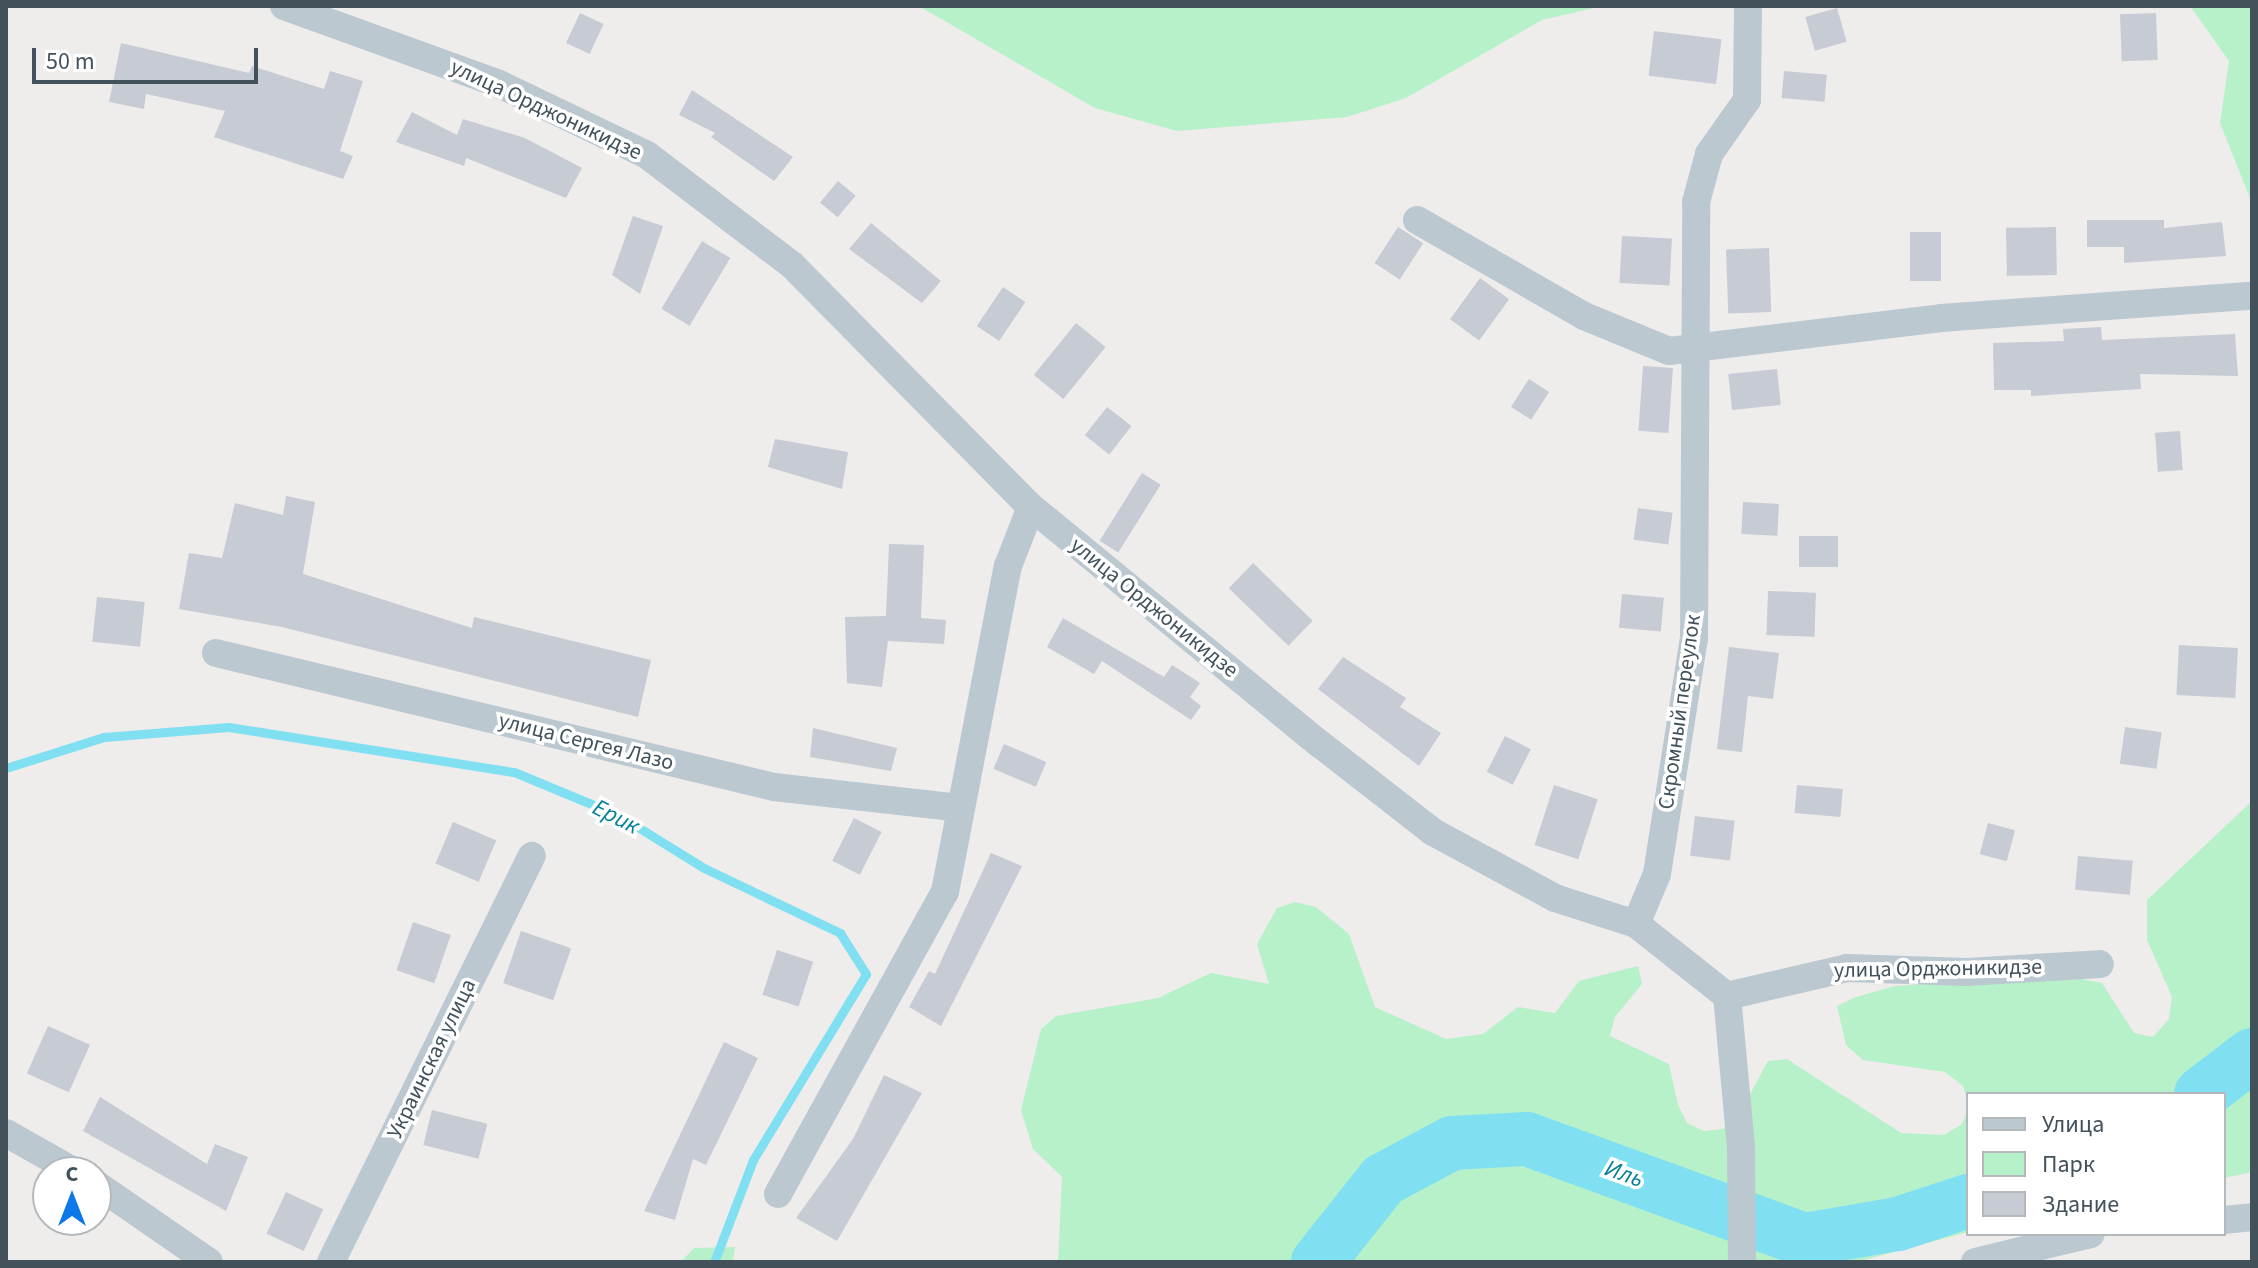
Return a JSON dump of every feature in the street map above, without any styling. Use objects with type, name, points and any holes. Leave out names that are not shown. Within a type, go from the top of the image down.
[{"type":"street","name":"улица Орджоникидзе","points":[[284,6],[499,84],[647,155],[793,266],[1031,507],[1433,832],[1555,898],[1636,924],[1727,996],[1847,968],[1967,972],[2100,964]]},
{"type":"street","name":"Скромный переулок","points":[[1636,924],[1657,874],[1694,639],[1699,425],[1692,352],[1696,202],[1709,154],[1747,100],[1748,6]]},
{"type":"street","points":[[1417,220],[1584,316],[1669,351],[1692,352],[1941,318],[2251,296]]},
{"type":"street","points":[[778,1194],[945,892],[1008,566],[1031,507]]},
{"type":"street","name":"улица Сергея Лазо","points":[[216,653],[774,787],[960,808]]},
{"type":"street","name":"Украинская улица","points":[[331,1262],[532,856]]},
{"type":"street","points":[[1727,996],[1741,1148],[1742,1262]]},
{"type":"street","points":[[6,1133],[47,1156]]},
{"type":"street","points":[[112,1195],[209,1262]]},
{"type":"street","points":[[2226,1220],[2252,1217]]},
{"type":"street","points":[[1975,1262],[2083,1236]]},
{"type":"green space","points":[[919,6],[1603,6],[1542,20],[1406,98],[1347,117],[1177,131],[1095,108]]},
{"type":"green space","points":[[2190,6],[2252,6],[2252,203],[2220,123],[2229,61]]},
{"type":"green space","points":[[2252,801],[2252,1172],[2226,1178],[2226,1092],[1966,1092],[1966,1095],[1963,1086],[1945,1072],[1863,1060],[1846,1045],[1837,1006],[1856,997],[1895,986],[2061,975],[2102,983],[2134,1033],[2153,1037],[2169,1019],[2172,997],[2147,940],[2147,900]]},
{"type":"green space","points":[[1295,902],[1316,907],[1349,934],[1375,1007],[1446,1039],[1483,1034],[1518,1007],[1555,1013],[1579,981],[1638,966],[1642,984],[1615,1017],[1610,1036],[1669,1064],[1678,1105],[1687,1123],[1704,1131],[1723,1129],[1738,1116],[1768,1061],[1787,1059],[1901,1133],[1944,1135],[1962,1124],[1966,1114],[1966,1233],[1857,1262],[1058,1262],[1062,1177],[1033,1149],[1021,1110],[1041,1029],[1056,1016],[1158,998],[1211,973],[1269,984],[1257,944],[1277,908]]},
{"type":"green space","points":[[735,1247],[733,1262],[681,1262],[694,1248]]},
{"type":"building","points":[[1837,8],[1847,42],[1815,51],[1805,17]]},
{"type":"building","points":[[580,13],[604,24],[590,54],[566,43]]},
{"type":"building","points":[[2156,13],[2158,60],[2122,61],[2120,14]]},
{"type":"building","points":[[1654,31],[1721,39],[1716,84],[1649,76]]},
{"type":"building","points":[[121,43],[249,73],[252,66],[324,89],[330,71],[363,81],[340,151],[353,156],[343,179],[214,137],[225,111],[146,94],[144,109],[109,102]]},
{"type":"building","points":[[1784,71],[1827,75],[1824,102],[1782,98]]},
{"type":"building","points":[[692,90],[793,157],[774,181],[711,137],[715,133],[679,115]]},
{"type":"building","points":[[412,112],[457,135],[463,119],[525,138],[582,168],[566,198],[466,158],[464,166],[396,142]]},
{"type":"building","points":[[838,181],[856,196],[838,217],[820,202]]},
{"type":"building","points":[[633,216],[663,226],[640,294],[612,275]]},
{"type":"building","points":[[2087,220],[2164,220],[2164,228],[2222,222],[2226,256],[2124,263],[2124,247],[2087,247]]},
{"type":"building","points":[[871,223],[941,281],[922,303],[849,249]]},
{"type":"building","points":[[1398,227],[1423,243],[1400,279],[1375,263]]},
{"type":"building","points":[[2056,227],[2057,275],[2007,276],[2006,228]]},
{"type":"building","points":[[1910,232],[1941,232],[1941,281],[1910,281]]},
{"type":"building","points":[[1622,236],[1672,239],[1669,286],[1620,283]]},
{"type":"building","points":[[702,241],[730,258],[690,326],[661,309]]},
{"type":"building","points":[[1769,248],[1771,312],[1728,313],[1726,250]]},
{"type":"building","points":[[1480,278],[1509,299],[1479,340],[1450,319]]},
{"type":"building","points":[[1003,287],[1025,302],[999,341],[977,326]]},
{"type":"building","points":[[1076,323],[1106,347],[1063,399],[1034,375]]},
{"type":"building","points":[[2101,327],[2102,340],[2235,334],[2238,376],[2140,374],[2141,389],[2031,396],[2031,390],[1994,390],[1993,343],[2064,341],[2063,329]]},
{"type":"building","points":[[1643,366],[1673,368],[1668,433],[1638,431]]},
{"type":"building","points":[[1777,369],[1781,405],[1732,410],[1728,374]]},
{"type":"building","points":[[1529,379],[1549,392],[1531,420],[1511,407]]},
{"type":"building","points":[[1107,407],[1131,426],[1109,454],[1085,435]]},
{"type":"building","points":[[2180,431],[2183,470],[2158,472],[2155,433]]},
{"type":"building","points":[[775,439],[848,452],[842,489],[768,467]]},
{"type":"building","points":[[1142,473],[1161,485],[1118,553],[1100,541]]},
{"type":"building","points":[[286,496],[315,502],[303,574],[472,628],[474,617],[651,660],[638,717],[282,627],[179,609],[189,553],[222,558],[235,503],[283,515]]},
{"type":"building","points":[[1743,502],[1779,504],[1777,536],[1741,534]]},
{"type":"building","points":[[1638,508],[1673,513],[1668,545],[1634,540]]},
{"type":"building","points":[[1799,536],[1838,536],[1838,567],[1799,567]]},
{"type":"building","points":[[889,544],[924,545],[921,618],[946,620],[944,644],[888,641],[882,687],[847,683],[845,617],[886,616]]},
{"type":"building","points":[[1253,563],[1313,621],[1288,646],[1229,588]]},
{"type":"building","points":[[1768,591],[1816,593],[1814,637],[1766,635]]},
{"type":"building","points":[[1622,594],[1664,598],[1661,632],[1619,628]]},
{"type":"building","points":[[97,597],[145,602],[140,647],[92,642]]},
{"type":"building","points":[[1063,618],[1164,677],[1172,665],[1200,683],[1190,697],[1201,706],[1191,720],[1102,661],[1094,674],[1047,647]]},
{"type":"building","points":[[2179,645],[2238,648],[2235,698],[2176,695]]},
{"type":"building","points":[[1729,647],[1779,653],[1773,699],[1748,696],[1742,752],[1717,749]]},
{"type":"building","points":[[1343,657],[1406,698],[1400,707],[1441,733],[1419,766],[1318,689]]},
{"type":"building","points":[[2125,727],[2162,732],[2156,769],[2120,764]]},
{"type":"building","points":[[813,728],[897,748],[891,771],[810,757]]},
{"type":"building","points":[[1505,736],[1531,749],[1513,785],[1487,772]]},
{"type":"building","points":[[1004,744],[1046,762],[1036,787],[993,769]]},
{"type":"building","points":[[1554,785],[1598,799],[1578,859],[1535,845]]},
{"type":"building","points":[[1797,785],[1843,789],[1840,817],[1795,813]]},
{"type":"building","points":[[1695,816],[1735,821],[1730,861],[1690,856]]},
{"type":"building","points":[[854,818],[882,832],[860,875],[832,861]]},
{"type":"building","points":[[453,822],[496,840],[479,882],[435,863]]},
{"type":"building","points":[[1988,823],[2015,830],[2007,861],[1980,854]]},
{"type":"building","points":[[991,853],[1022,866],[941,1026],[909,1007],[929,971],[935,974]]},
{"type":"building","points":[[2078,856],[2133,861],[2130,895],[2075,890]]},
{"type":"building","points":[[413,922],[451,935],[434,983],[396,970]]},
{"type":"building","points":[[521,931],[571,948],[553,1000],[503,983]]},
{"type":"building","points":[[777,950],[813,962],[799,1006],[762,995]]},
{"type":"building","points":[[48,1026],[90,1045],[69,1092],[27,1074]]},
{"type":"building","points":[[724,1042],[758,1058],[706,1165],[693,1159],[675,1220],[644,1211]]},
{"type":"building","points":[[884,1075],[922,1093],[837,1241],[796,1218],[853,1139]]},
{"type":"building","points":[[100,1097],[207,1164],[215,1144],[248,1157],[226,1211],[83,1131]]},
{"type":"building","points":[[432,1110],[487,1124],[479,1159],[423,1145]]},
{"type":"building","points":[[286,1192],[323,1209],[304,1251],[267,1234]]},
{"type":"waterway","name":"Ерик","points":[[6,768],[104,737],[229,727],[514,772],[620,816],[704,868],[840,933],[866,974],[753,1160],[714,1262]]},
{"type":"waterway","name":"Иль","points":[[2204,1092],[2252,1055]]},
{"type":"waterway","name":"Иль","points":[[1318,1262],[1383,1180],[1452,1143],[1527,1139],[1804,1240],[1898,1224],[1966,1202]]}]
